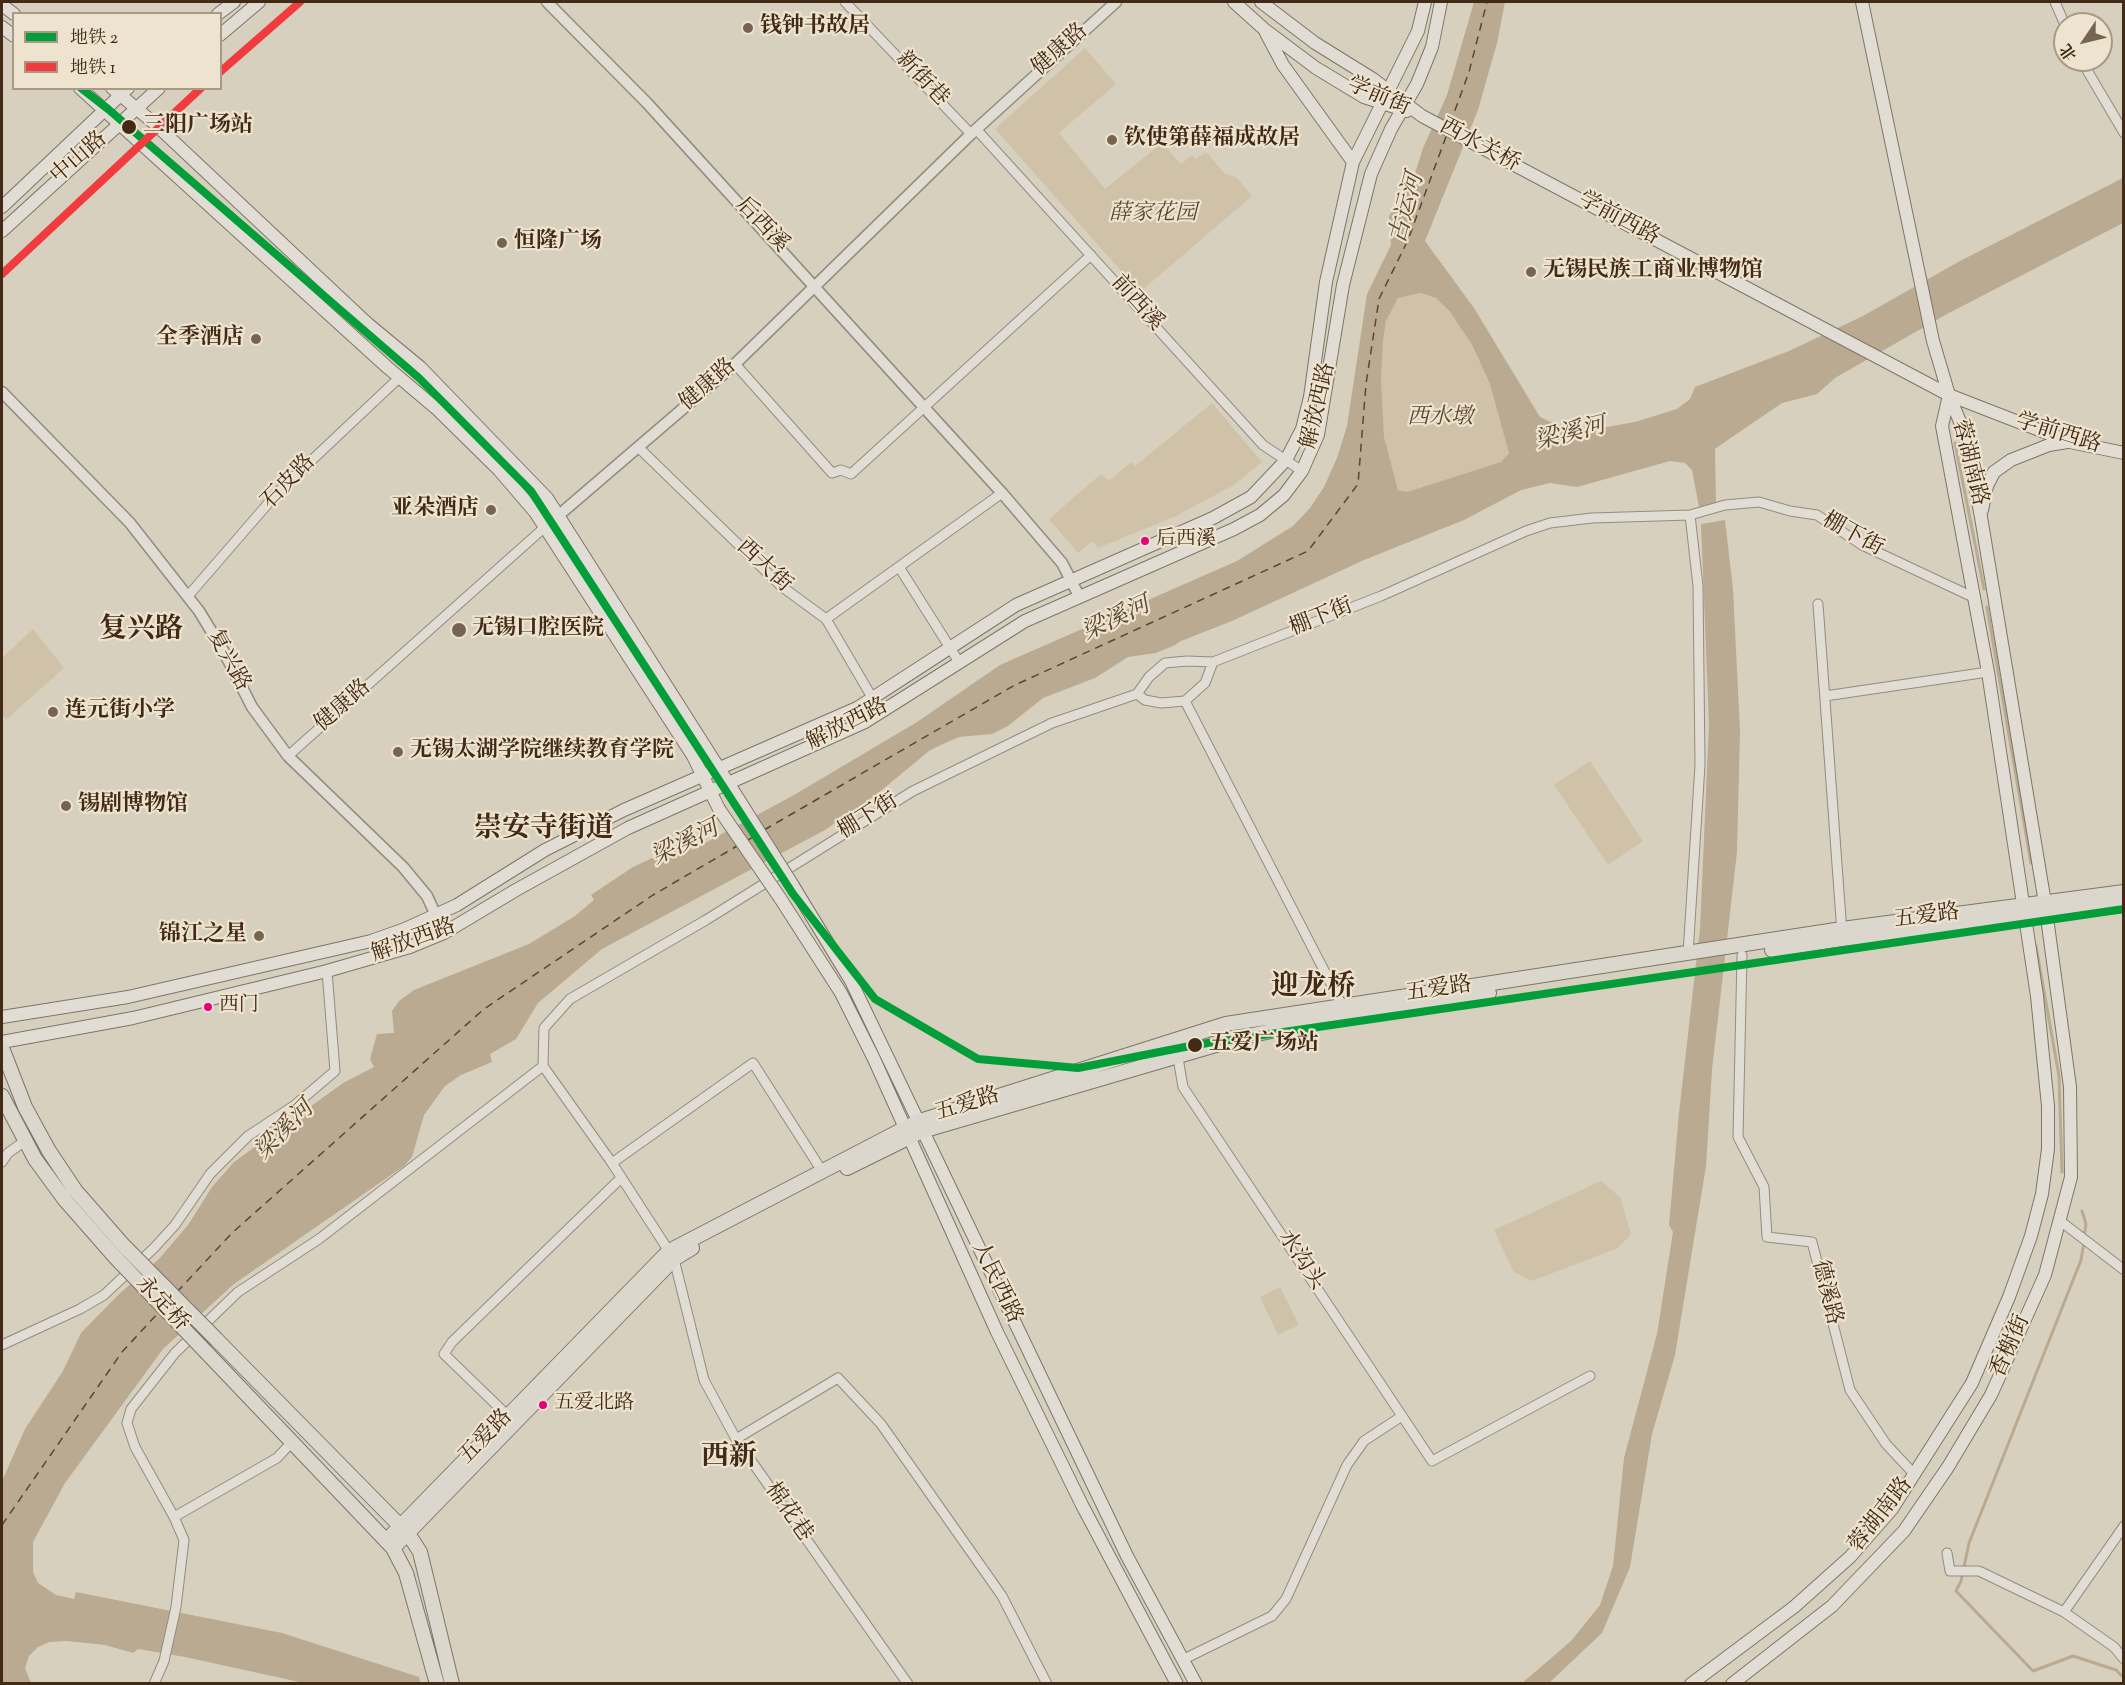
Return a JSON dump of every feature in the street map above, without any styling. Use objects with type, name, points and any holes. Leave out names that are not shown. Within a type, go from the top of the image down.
[{"type":"main road","points":[[222,12],[234,2]]},
{"type":"main road","points":[[222,33],[259,2]]},
{"type":"main road","name":"学前街","points":[[1234,2],[1264,29],[1316,68],[1364,97],[1403,106]]},
{"type":"main road","name":"学前街","points":[[1261,2],[1315,43],[1389,91],[1403,106],[1422,116]]},
{"type":"main road","name":"解放西路","points":[[2,1017],[128,997],[371,940],[436,916],[545,850],[701,775],[857,708],[1016,605],[1236,506],[1251,497],[1286,460],[1302,429],[1310,397],[1326,282],[1353,162],[1418,32],[1425,2]]},
{"type":"main road","name":"解放西路","points":[[2,1042],[133,1018],[327,971],[410,947],[444,933],[467,922],[516,890],[618,833],[865,722],[1025,621],[1226,533],[1260,515],[1284,495],[1302,471],[1318,435],[1343,285],[1371,174],[1432,47],[1442,2]]},
{"type":"main road","points":[[1864,2],[1933,341],[1949,395]]},
{"type":"main road","points":[[1264,29],[1283,65],[1353,162]]},
{"type":"main road","name":"人民西路","points":[[82,90],[438,410],[499,470],[545,527],[693,756],[719,809],[841,993],[913,1129],[1127,1556],[1196,1683]]},
{"type":"main road","name":"中山路","points":[[2,231],[157,90]]},
{"type":"main road","name":"人民西路","points":[[120,91],[136,109],[368,324],[420,367],[511,458],[547,498],[728,782],[851,981],[1002,1342],[1082,1505],[1177,1683]]},
{"type":"main road","name":"中山路","points":[[2,207],[104,110],[120,91]]},
{"type":"main road","name":"西水关桥","points":[[1422,116],[1537,177]]},
{"type":"main road","name":"学前西路","points":[[1537,177],[1949,395],[2070,442],[2124,453]]},
{"type":"main road","name":"蓉湖南路","points":[[1949,395],[1965,434],[1981,517],[2046,909]]},
{"type":"main road","name":"蓉湖南路","points":[[1690,1683],[1794,1607],[1850,1557],[1892,1509],[1972,1383],[2009,1297],[2031,1236],[2042,1194],[2048,1149],[2048,1106],[2037,996],[1988,672],[1942,426],[1949,395]]},
{"type":"main road","points":[[1981,517],[1987,486],[1994,472],[2011,460],[2049,445],[2070,442]]},
{"type":"main road","points":[[1975,598],[1995,596]]},
{"type":"main road","name":"五爱路","points":[[2046,909],[2124,892]]},
{"type":"main road","name":"五爱路","points":[[405,1531],[508,1416],[671,1255],[822,1171],[913,1129],[1226,1024],[1345,1010],[1735,953],[1842,934],[2046,909],[2124,905]]},
{"type":"main road","name":"香榭街","points":[[1732,1683],[1832,1606],[1904,1531],[1948,1467],[1991,1395],[2045,1275],[2071,1177],[2070,1087],[2046,909]]},
{"type":"main road","name":"五爱路","points":[[913,1129],[1178,1058],[1243,1037],[1345,1010]]},
{"type":"main road","name":"永定桥","points":[[2,1048],[25,1107],[49,1151],[75,1190],[124,1246],[405,1531],[420,1552],[449,1662],[452,1683]]},
{"type":"main road","name":"永定桥","points":[[2,1096],[25,1141],[65,1200],[115,1257],[390,1545],[406,1573],[437,1683]]},
{"type":"main road","points":[[390,1545],[671,1255],[913,1129]]},
{"type":"street","name":"后西溪","points":[[547,2],[648,103],[1002,493],[1062,562],[1079,596]]},
{"type":"street","name":"新街巷","points":[[845,2],[973,131]]},
{"type":"street","name":"健康路","points":[[288,756],[545,527],[735,364],[973,131],[1116,2]]},
{"type":"street","points":[[2088,72],[2124,133]]},
{"type":"street","name":"前西溪","points":[[973,131],[1091,255],[1263,445],[1302,471]]},
{"type":"street","points":[[735,364],[832,473],[841,470],[850,474],[1091,255]]},
{"type":"street","name":"石皮路","points":[[188,596],[278,492],[400,377]]},
{"type":"street","name":"复兴路","points":[[2,392],[130,523],[188,596],[224,652],[252,707],[288,756],[403,867],[427,896],[444,933]]},
{"type":"street","name":"西大街","points":[[638,447],[781,586],[826,619],[873,699]]},
{"type":"street","points":[[826,619],[1002,493]]},
{"type":"street","name":"棚下街","points":[[543,1066],[544,1028],[570,999],[706,920],[913,791],[1052,723],[1137,694],[1149,677],[1165,663],[1214,662],[1381,596],[1542,526],[1592,518],[1690,515],[1725,505],[1759,502],[1790,512],[1817,515],[1862,545],[1975,598]]},
{"type":"street","points":[[1687,959],[1700,765],[1698,586],[1690,515]]},
{"type":"street","points":[[899,567],[959,662]]},
{"type":"street","points":[[1818,604],[1842,934]]},
{"type":"street","points":[[1137,694],[1145,700],[1161,704],[1185,701],[1205,683],[1214,662]]},
{"type":"street","points":[[1825,696],[1988,672]]},
{"type":"street","points":[[1185,701],[1345,1010]]},
{"type":"street","name":"德溪路","points":[[1735,953],[1738,1137],[1764,1187],[1767,1237],[1812,1242],[1850,1390],[1886,1443],[1915,1475]]},
{"type":"street","points":[[2,1345],[80,1309],[104,1295],[175,1225],[210,1174],[248,1136],[295,1105],[335,1071],[327,971]]},
{"type":"street","name":"水沟头","points":[[1178,1058],[1183,1087],[1432,1461],[1590,1376]]},
{"type":"street","points":[[612,1163],[753,1063],[822,1171]]},
{"type":"street","points":[[154,1683],[164,1662],[176,1607],[183,1540],[174,1517],[135,1447],[127,1423],[131,1409],[175,1353],[238,1292],[319,1239],[543,1066]]},
{"type":"street","name":"棉花巷","points":[[543,1066],[612,1163],[671,1255],[704,1380],[736,1439],[908,1683]]},
{"type":"street","points":[[2,1162],[8,1153],[25,1141]]},
{"type":"street","points":[[508,1416],[444,1354],[452,1342],[621,1178]]},
{"type":"street","points":[[2059,1220],[2124,1270]]},
{"type":"street","points":[[736,1439],[838,1378],[881,1424],[1002,1596],[1047,1683]]},
{"type":"street","points":[[1182,1660],[1272,1616],[1286,1599],[1347,1465],[1364,1441],[1402,1416]]},
{"type":"street","points":[[174,1517],[277,1458],[293,1441]]},
{"type":"street","points":[[2064,1612],[2124,1527]]},
{"type":"street","points":[[1947,1553],[1950,1571],[1978,1571],[2064,1612],[2114,1647],[2124,1659]]},
{"type":"green space","name":"薛家花园","points":[[1085,48],[1116,84],[1059,133],[1105,189],[1162,143],[1181,164],[1192,155],[1196,159],[1206,152],[1224,173],[1237,178],[1252,196],[1140,292],[995,129]]},
{"type":"green space","name":"西水墩","points":[[1421,293],[1436,298],[1462,326],[1490,384],[1509,449],[1508,456],[1501,462],[1407,492],[1398,490],[1384,437],[1381,377],[1383,342],[1386,321],[1398,298]]},
{"type":"green space","points":[[1212,403],[1262,462],[1234,485],[1176,516],[1098,548],[1092,541],[1078,553],[1049,519],[1101,474],[1109,481],[1131,462],[1135,466]]},
{"type":"green space","points":[[33,629],[64,668],[6,720],[2,714],[2,658]]},
{"type":"green space","points":[[1590,761],[1643,841],[1608,865],[1554,785]]},
{"type":"green space","points":[[1601,1181],[1620,1197],[1631,1234],[1618,1248],[1532,1281],[1513,1271],[1494,1230]]},
{"type":"green space","points":[[1280,1287],[1299,1325],[1278,1335],[1260,1297]]},
{"type":"water","points":[[1474,2],[1505,2],[1497,43],[1478,110],[1425,241],[1474,308],[1540,417],[1579,432],[1635,422],[1677,409],[1690,399],[1695,387],[1789,351],[1863,316],[1960,261],[2123,178],[2123,223],[1947,314],[1835,378],[1817,394],[1782,403],[1732,437],[1715,449],[1716,503],[1699,507],[1692,470],[1685,463],[1670,461],[1577,487],[1550,483],[1521,490],[1464,520],[1364,560],[1232,621],[1156,653],[1128,657],[1095,678],[1043,698],[1008,726],[992,734],[959,737],[943,744],[929,751],[877,794],[825,830],[602,949],[538,1003],[516,1039],[490,1054],[492,1062],[461,1075],[445,1086],[424,1115],[412,1157],[404,1166],[234,1284],[163,1349],[65,1483],[33,1542],[33,1572],[38,1583],[56,1595],[74,1599],[76,1592],[282,1633],[419,1677],[420,1683],[304,1683],[185,1657],[138,1649],[133,1653],[105,1645],[67,1641],[49,1642],[38,1647],[29,1656],[25,1668],[31,1683],[2,1683],[2,1481],[25,1429],[63,1371],[81,1333],[118,1295],[159,1259],[188,1225],[212,1187],[234,1162],[343,1083],[374,1067],[370,1059],[377,1034],[394,1033],[392,1011],[399,1001],[414,990],[529,944],[575,916],[594,900],[591,895],[633,867],[687,842],[692,850],[794,795],[917,722],[1000,665],[1237,561],[1293,526],[1310,508],[1324,487],[1337,458],[1347,426],[1367,294],[1391,245],[1389,216],[1413,180],[1423,148],[1447,95]],"holes":[[[1421,293],[1436,298],[1450,312],[1471,343],[1490,384],[1509,453],[1501,462],[1407,492],[1398,490],[1384,437],[1381,377],[1386,321],[1398,298]]]},
{"type":"water","points":[[1725,520],[1733,589],[1740,731],[1737,852],[1712,1070],[1706,1166],[1675,1355],[1652,1434],[1630,1567],[1602,1633],[1549,1683],[1521,1684],[1571,1641],[1600,1605],[1613,1566],[1624,1458],[1657,1334],[1673,1232],[1669,1225],[1700,929],[1709,724],[1701,524]]},
{"type":"waterway","points":[[1955,443],[1984,589]]},
{"type":"waterway","points":[[1987,607],[2031,863]]},
{"type":"waterway","points":[[2036,946],[2059,1076],[2062,1172]]},
{"type":"waterway","points":[[2082,1211],[2086,1224],[2084,1236]]},
{"type":"waterway","points":[[2084,1242],[2081,1260],[1969,1543],[1961,1581],[1956,1591],[2033,1671],[2073,1656],[2116,1670],[2124,1678]]},
{"type":"ferry route","points":[[1450,124],[1469,72],[1487,2]]},
{"type":"ferry route","points":[[764,830],[1015,685],[1308,551],[1358,484],[1366,384],[1379,299],[1408,240],[1447,134]]},
{"type":"ferry route","points":[[746,841],[755,836]]},
{"type":"ferry route","points":[[177,1292],[232,1233],[484,1009],[653,895],[737,846]]},
{"type":"ferry route","points":[[2,1525],[122,1352],[160,1311]]},
{"type":"metro line","name":"1","points":[[222,70],[300,2]]},
{"type":"metro line","name":"2","points":[[84,90],[419,378],[531,491],[793,894],[875,999],[978,1059],[1078,1068],[1195,1045],[2124,909]]},
{"type":"metro line","name":"1","points":[[2,274],[199,90]]},
{"type":"place","name":"钱钟书故居","points":[[748,28]]},
{"type":"place","name":"三阳广场站","points":[[129,127]]},
{"type":"place","name":"钦使第薛福成故居","points":[[1112,140]]},
{"type":"place","name":"恒隆广场","points":[[502,243]]},
{"type":"place","name":"无锡民族工商业博物馆","points":[[1531,272]]},
{"type":"place","name":"全季酒店","points":[[256,339]]},
{"type":"place","name":"亚朵酒店","points":[[491,510]]},
{"type":"place","name":"后西溪","points":[[1145,541]]},
{"type":"place","name":"无锡口腔医院","points":[[459,630]]},
{"type":"place","name":"连元街小学","points":[[53,712]]},
{"type":"place","name":"无锡太湖学院继续教育学院","points":[[398,752]]},
{"type":"place","name":"锡剧博物馆","points":[[66,806]]},
{"type":"place","name":"锦江之星","points":[[259,936]]},
{"type":"place","name":"西门","points":[[208,1007]]},
{"type":"place","name":"五爱广场站","points":[[1195,1045]]},
{"type":"place","name":"五爱北路","points":[[543,1405]]},
{"type":"district","name":"复兴路","points":[[141,632]]},
{"type":"district","name":"崇安寺街道","points":[[544,831]]},
{"type":"district","name":"迎龙桥","points":[[1313,989]]},
{"type":"district","name":"西新","points":[[729,1459]]},
{"type":"water label","name":"古运河","points":[[1409,209]]},
{"type":"water label","name":"梁溪河","points":[[1571,436]]},
{"type":"water label","name":"梁溪河","points":[[1117,621]]},
{"type":"water label","name":"梁溪河","points":[[686,845]]},
{"type":"water label","name":"梁溪河","points":[[286,1132]]}]
